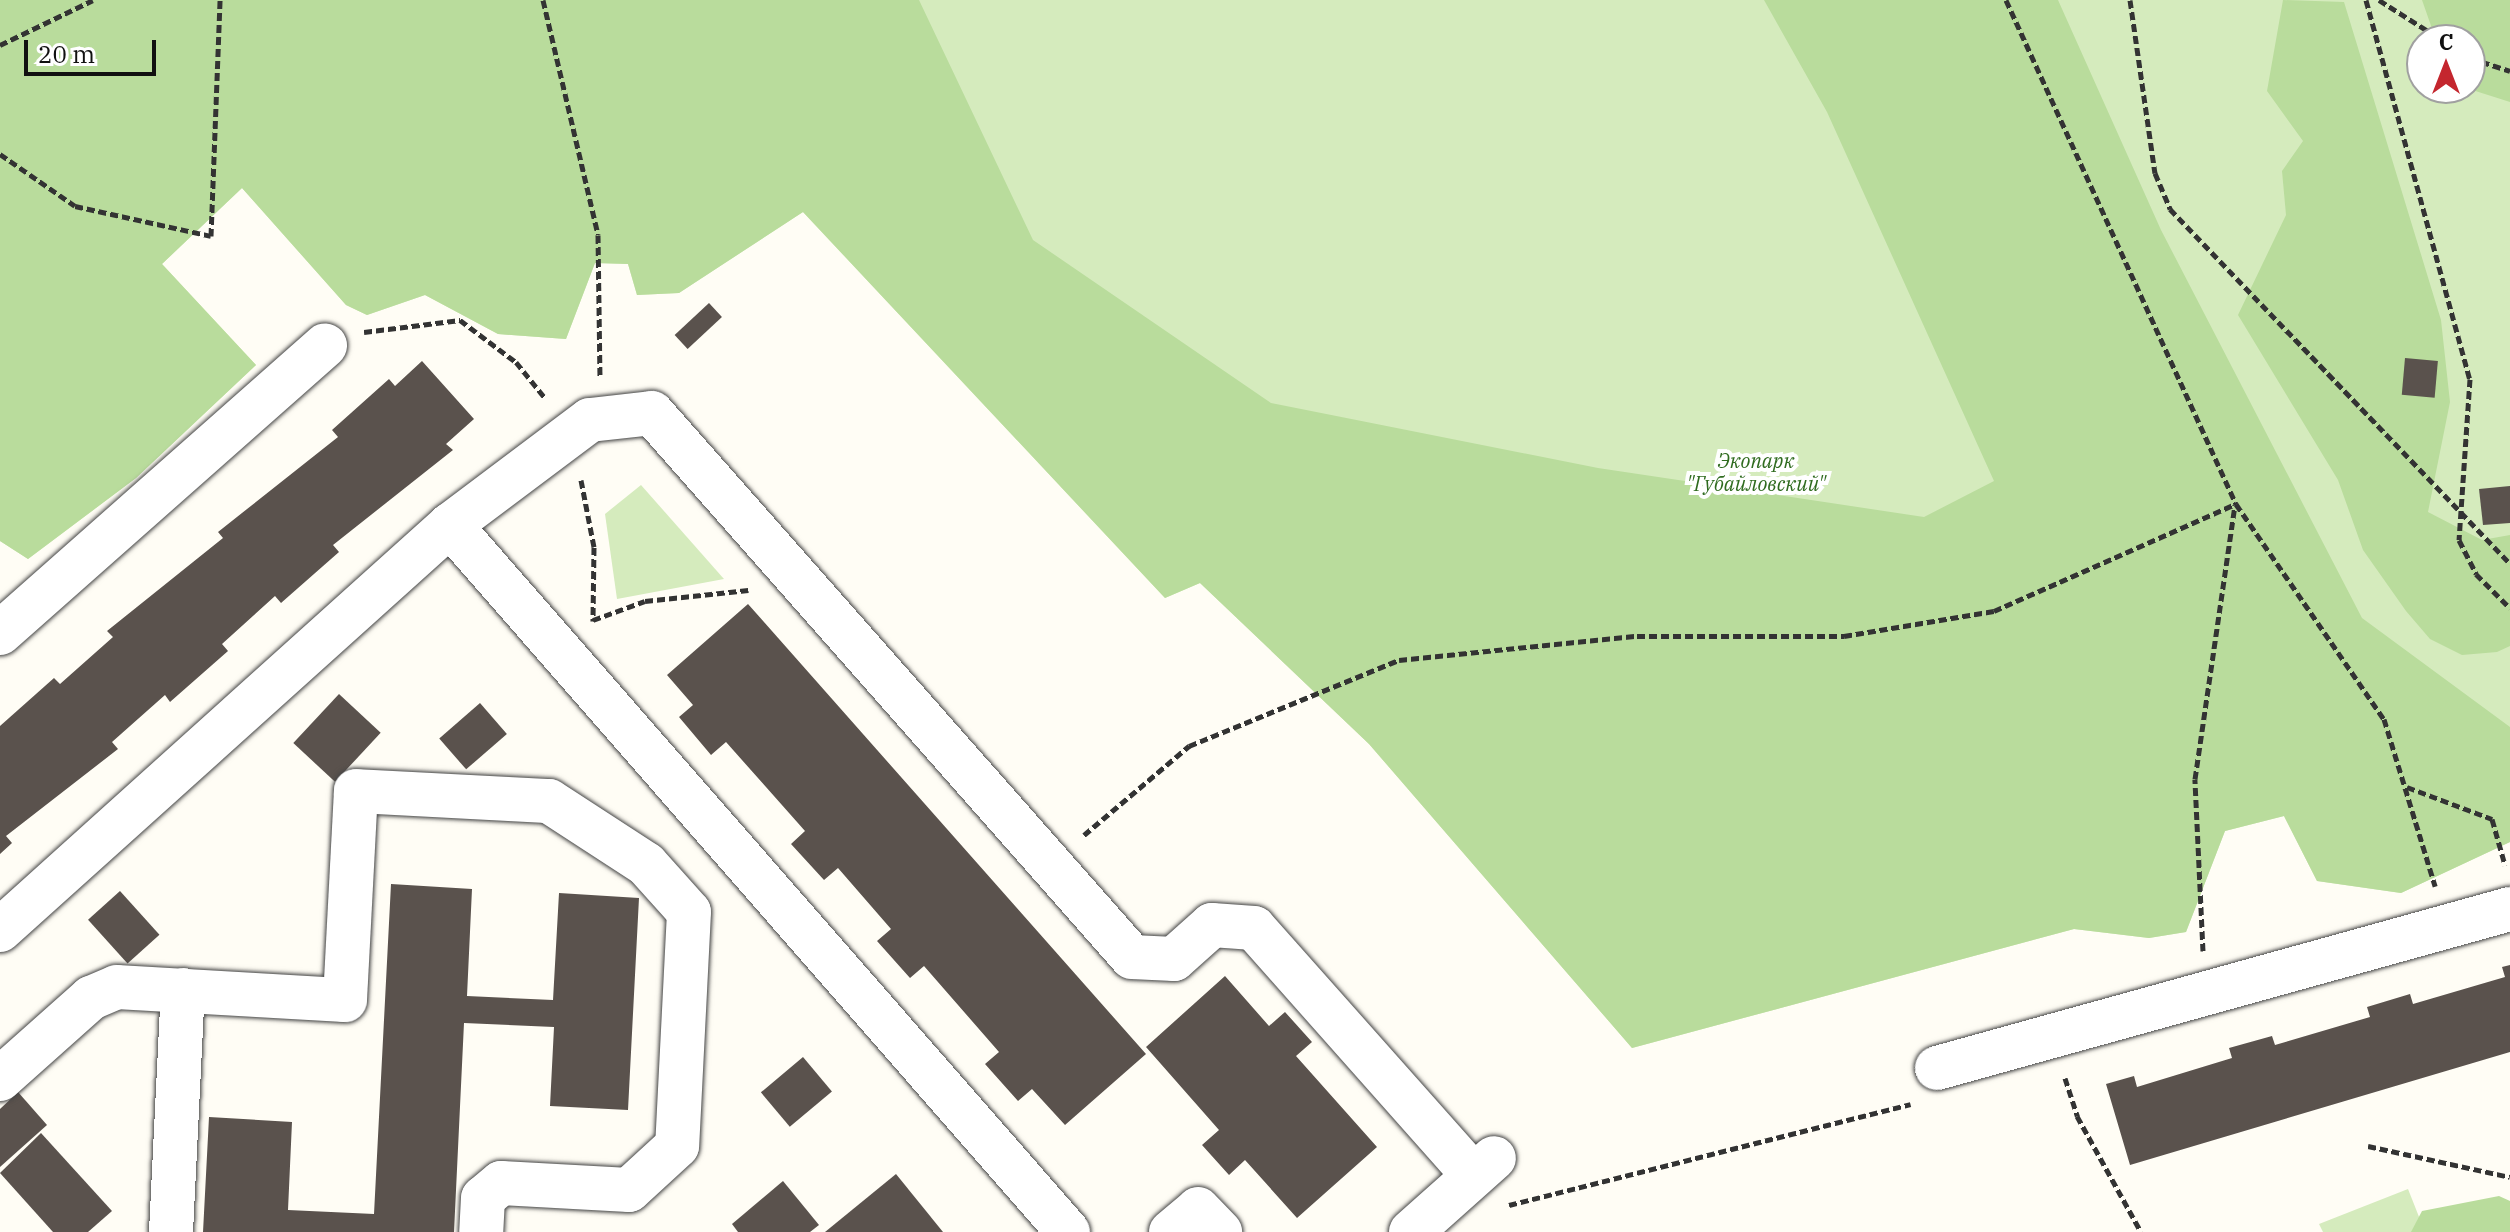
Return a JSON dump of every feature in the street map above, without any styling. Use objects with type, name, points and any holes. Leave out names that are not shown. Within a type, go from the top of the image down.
[{"type":"lane","points":[[0,633],[325,345]]},
{"type":"lane","points":[[0,930],[450,525],[590,420],[652,413],[1132,957],[1174,959],[1212,925],[1254,928],[1483,1167],[1411,1232]]},
{"type":"lane","points":[[450,525],[1068,1232]]},
{"type":"lane","points":[[0,1079],[91,998],[117,987],[345,1000],[356,791],[549,801],[646,864],[689,912],[677,1146],[629,1190],[501,1183],[483,1198],[481,1232]]},
{"type":"lane","points":[[1937,1068],[2208,990],[2510,909]]},
{"type":"lane","points":[[171,1232],[183,990]]},
{"type":"lane","points":[[1171,1232],[1198,1209],[1220,1232]]},
{"type":"path","points":[[0,45],[93,0]]},
{"type":"path","points":[[0,154],[75,206],[211,236],[220,0]]},
{"type":"path","points":[[543,0],[598,235],[601,371],[590,420]]},
{"type":"path","points":[[2006,0],[2236,504],[2340,646],[2384,719],[2434,883]]},
{"type":"path","points":[[2130,0],[2155,173],[2170,209],[2462,511],[2466,525],[2510,563]]},
{"type":"path","points":[[2366,0],[2470,379],[2459,540],[2470,563],[2510,608]]},
{"type":"path","points":[[2379,0],[2417,24]]},
{"type":"path","points":[[2486,63],[2510,71]]},
{"type":"path","points":[[1051,864],[1189,746],[1399,660],[1637,636],[1844,636],[1994,611],[2236,504]]},
{"type":"path","points":[[2208,990],[2195,779],[2236,504]]},
{"type":"path","points":[[593,620],[690,592],[806,587]]},
{"type":"path","points":[[2406,787],[2492,819],[2510,882]]},
{"type":"path","points":[[2053,1035],[2077,1116],[2141,1232]]},
{"type":"path","points":[[1503,1206],[1913,1103],[1937,1068]]},
{"type":"path","points":[[2368,1146],[2510,1177]]},
{"type":"green space","name":"Экопарк \"Губайловский\"","points":[[0,0],[2510,0],[2510,842],[2401,893],[2317,881],[2284,816],[2225,831],[2186,932],[2149,938],[2074,929],[1632,1048],[1369,744],[1200,583],[1165,598],[803,212],[679,293],[637,295],[628,264],[595,263],[566,339],[498,334],[425,295],[367,315],[346,305],[242,188],[162,264],[256,365],[136,478],[28,559],[0,541]]},
{"type":"green space","name":"Экопарк \"Губайловский\"","points":[[0,0],[919,0],[1033,240],[1271,403],[1598,468],[1924,517],[1994,481],[1827,112],[1764,0],[2058,0],[2161,230],[2362,618],[2510,727],[2510,842],[2401,893],[2317,881],[2284,816],[2225,831],[2186,932],[2149,938],[2074,929],[1632,1048],[1369,744],[1200,583],[1165,598],[803,212],[679,293],[637,295],[628,264],[595,263],[566,339],[498,334],[425,295],[367,315],[346,305],[242,188],[162,264],[256,365],[136,478],[28,559],[0,541]]},
{"type":"green space","points":[[2283,0],[2344,2],[2441,320],[2450,402],[2428,512],[2482,540],[2510,535],[2510,646],[2497,652],[2462,655],[2430,639],[2406,611],[2363,550],[2338,480],[2238,315],[2286,215],[2282,171],[2303,141],[2267,91]]},
{"type":"green space","points":[[2422,0],[2510,0],[2510,102],[2486,94],[2486,24],[2430,24]]},
{"type":"green space","points":[[641,485],[724,579],[617,599],[605,514]]},
{"type":"green space","points":[[2408,1189],[2425,1232],[2323,1232],[2319,1224]]},
{"type":"green space","points":[[2499,1196],[2510,1201],[2510,1232],[2411,1232],[2422,1211]]},
{"type":"building","points":[[709,303],[722,317],[688,349],[675,335]]},
{"type":"building","points":[[2405,358],[2438,361],[2435,398],[2402,395]]},
{"type":"building","points":[[422,361],[474,419],[446,444],[453,450],[333,545],[339,552],[281,603],[275,596],[222,644],[228,651],[170,702],[165,695],[112,742],[118,749],[6,836],[12,843],[0,854],[0,726],[54,678],[60,684],[113,637],[107,631],[223,538],[218,532],[338,437],[332,430],[389,379],[395,386]]},
{"type":"building","points":[[2510,486],[2510,523],[2483,525],[2479,489]]},
{"type":"building","points":[[748,604],[1146,1054],[1065,1125],[1032,1089],[1018,1101],[985,1064],[999,1052],[924,966],[910,978],[877,941],[891,929],[838,868],[824,880],[791,844],[805,831],[726,742],[711,755],[679,717],[693,705],[667,675]]},
{"type":"building","points":[[339,694],[381,733],[335,782],[293,743]]},
{"type":"building","points":[[480,703],[507,734],[466,769],[439,738]]},
{"type":"building","points":[[391,884],[472,889],[467,996],[553,1000],[559,893],[639,898],[628,1110],[550,1106],[554,1027],[464,1023],[454,1232],[203,1232],[209,1117],[292,1122],[288,1210],[374,1214]]},
{"type":"building","points":[[120,891],[159,935],[128,964],[88,920]]},
{"type":"building","points":[[2510,965],[2510,1052],[2130,1165],[2106,1084],[2134,1076],[2137,1087],[2232,1058],[2229,1048],[2272,1036],[2275,1045],[2370,1017],[2367,1007],[2410,994],[2413,1004],[2505,977],[2502,967]]},
{"type":"building","points":[[1225,976],[1269,1026],[1285,1012],[1312,1042],[1296,1056],[1377,1147],[1297,1218],[1245,1160],[1229,1175],[1202,1145],[1219,1130],[1146,1047]]},
{"type":"building","points":[[803,1057],[832,1091],[790,1127],[761,1092]]},
{"type":"building","points":[[18,1092],[47,1125],[0,1167],[0,1109]]},
{"type":"building","points":[[41,1133],[112,1211],[88,1232],[53,1232],[0,1173]]},
{"type":"building","points":[[896,1174],[943,1232],[825,1232]]},
{"type":"building","points":[[783,1181],[819,1225],[810,1232],[738,1232],[732,1224]]}]
